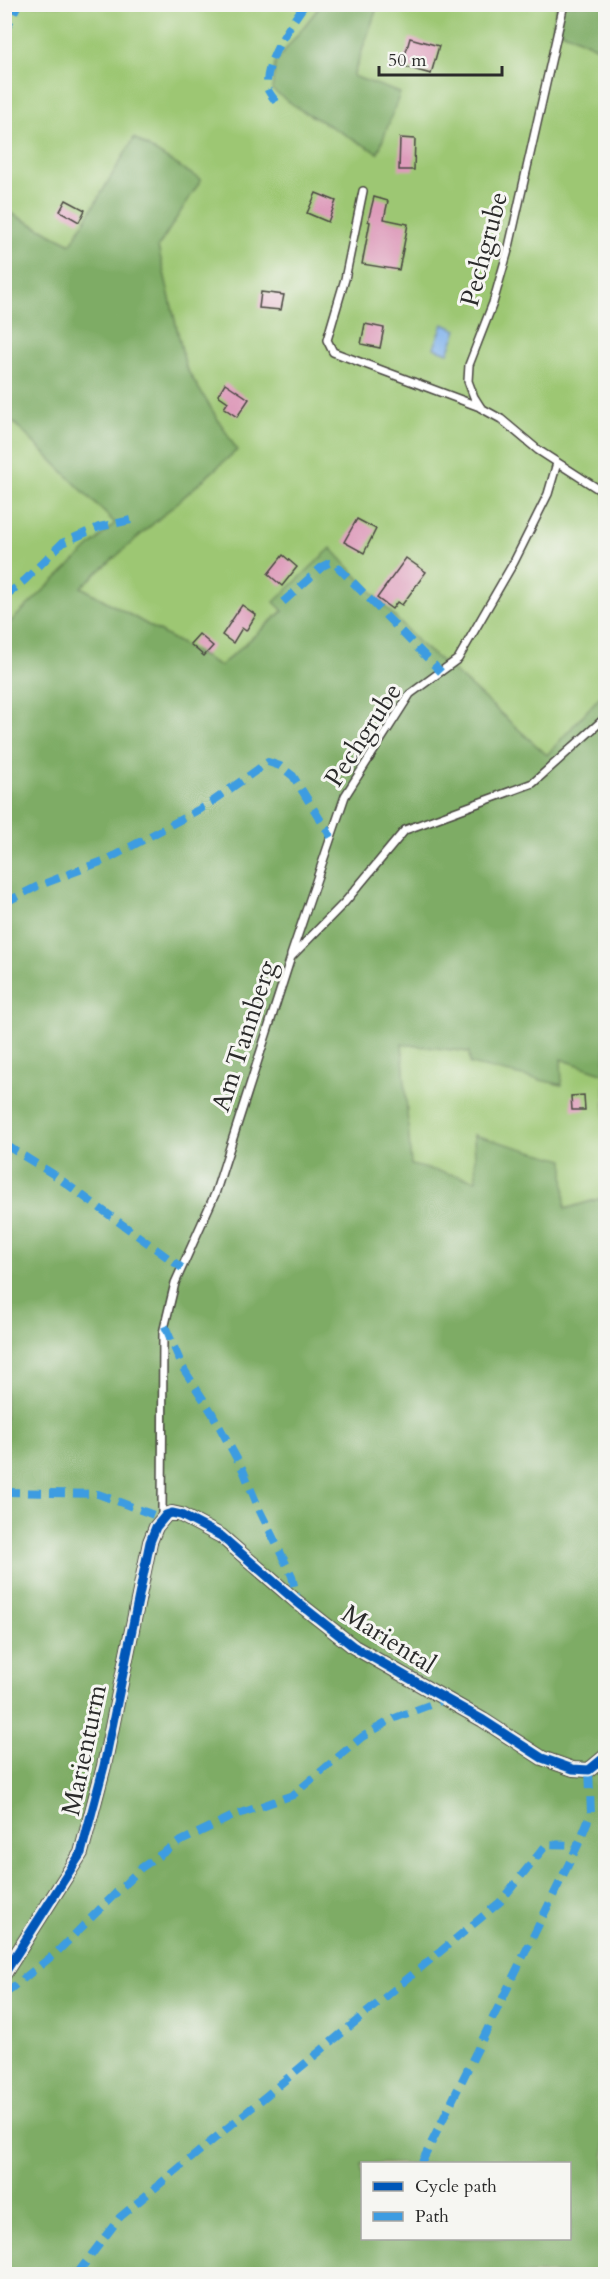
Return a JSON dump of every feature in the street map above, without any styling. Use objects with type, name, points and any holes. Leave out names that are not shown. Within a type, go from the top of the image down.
[{"type":"street","name":"Mariental","points":[[162,1518],[172,1513],[181,1515],[221,1536],[297,1602],[354,1647],[483,1720],[543,1758],[573,1769],[589,1770],[601,1769],[606,1756]]},
{"type":"street","name":"Marienturm","points":[[4,1974],[81,1852],[104,1766],[148,1550],[156,1527],[162,1518]]},
{"type":"lane","name":"Pechgrube","points":[[481,408],[468,381],[470,365],[493,303],[509,247],[564,4]]},
{"type":"lane","points":[[363,190],[345,279],[327,340],[333,352],[481,408],[501,420],[557,463],[606,494]]},
{"type":"lane","name":"Pechgrube","points":[[291,957],[345,796],[410,694],[458,659],[514,561],[548,494],[557,463]]},
{"type":"lane","name":"Am Tannberg","points":[[162,1518],[163,1333],[175,1283],[215,1194],[291,957],[345,902],[405,830],[533,783],[606,717]]},
{"type":"green space","points":[[4,5],[321,5],[275,63],[378,153],[399,93],[353,77],[378,5],[557,5],[553,27],[605,51],[605,691],[547,755],[420,644],[275,602],[283,610],[220,666],[81,587],[237,450],[186,368],[158,247],[200,180],[71,244],[5,210]]},
{"type":"green space","points":[[321,5],[378,5],[353,76],[400,93],[378,153],[301,110],[272,90],[275,63]]},
{"type":"green space","points":[[557,5],[605,5],[605,51],[553,27]]},
{"type":"green space","points":[[134,138],[201,180],[158,247],[186,368],[237,450],[81,587],[220,666],[283,611],[274,602],[331,548],[420,644],[547,755],[605,691],[605,1074],[561,1059],[562,1085],[470,1064],[469,1052],[402,1044],[411,1165],[476,1180],[474,1135],[564,1160],[565,1209],[605,1197],[605,2274],[5,2274],[5,627],[115,523],[7,416],[5,417],[4,210],[71,244]]},
{"type":"green space","points":[[7,416],[115,523],[5,627],[4,417]]},
{"type":"green space","points":[[402,1043],[469,1052],[561,1085],[561,1059],[605,1074],[605,1197],[565,1209],[474,1135],[477,1181],[410,1165]]},
{"type":"water","points":[[443,324],[457,330],[448,353],[434,348]]},
{"type":"building","points":[[410,38],[439,46],[431,74],[402,66]]},
{"type":"building","points":[[400,138],[415,139],[414,170],[399,170]]},
{"type":"building","points":[[316,193],[336,201],[328,222],[307,213]]},
{"type":"building","points":[[374,197],[388,201],[384,219],[408,224],[399,270],[362,264]]},
{"type":"building","points":[[66,200],[85,210],[79,222],[60,211]]},
{"type":"building","points":[[261,292],[284,295],[281,310],[259,308]]},
{"type":"building","points":[[365,324],[384,328],[380,348],[361,344]]},
{"type":"building","points":[[225,383],[249,399],[237,417],[224,408],[228,402],[218,395]]},
{"type":"building","points":[[357,519],[376,529],[364,553],[344,542]]},
{"type":"building","points":[[283,555],[297,567],[282,586],[268,574]]},
{"type":"building","points":[[406,558],[426,572],[402,605],[397,602],[392,609],[377,598]]},
{"type":"building","points":[[242,605],[256,615],[246,631],[242,628],[233,643],[222,635]]},
{"type":"building","points":[[199,634],[213,646],[204,656],[190,644]]},
{"type":"building","points":[[584,1095],[585,1110],[572,1110],[571,1096]]},
{"type":"marked path","points":[[4,34],[18,4]]},
{"type":"marked path","points":[[276,102],[267,88],[270,64],[280,43],[305,4]]},
{"type":"marked path","points":[[365,4],[368,9]]},
{"type":"marked path","points":[[4,280],[7,285],[4,357]]},
{"type":"marked path","points":[[4,597],[25,580],[62,543],[99,527],[131,520]]},
{"type":"marked path","points":[[283,602],[323,566],[329,563],[335,564],[441,672]]},
{"type":"marked path","points":[[4,903],[38,886],[108,859],[209,804],[268,762],[280,766],[293,776],[331,837]]},
{"type":"marked path","points":[[4,1144],[53,1174],[182,1268]]},
{"type":"marked path","points":[[165,1326],[183,1368],[212,1413],[243,1470],[259,1509],[292,1576],[297,1600]]},
{"type":"marked path","points":[[4,1492],[98,1494],[162,1518]]},
{"type":"marked path","points":[[4,1994],[56,1953],[141,1868],[179,1842],[233,1816],[293,1795],[362,1737],[395,1718],[445,1699]]},
{"type":"marked path","points":[[422,2162],[578,1845],[591,1813],[589,1770]]},
{"type":"marked path","points":[[77,2274],[120,2217],[500,1902],[547,1844],[578,1845]]},
{"type":"cycle path","points":[[4,1974],[81,1853],[104,1766],[150,1542],[156,1527],[166,1515],[172,1513],[181,1515],[221,1536],[297,1602],[354,1647],[483,1720],[542,1758],[573,1769],[589,1770],[606,1756]]}]
